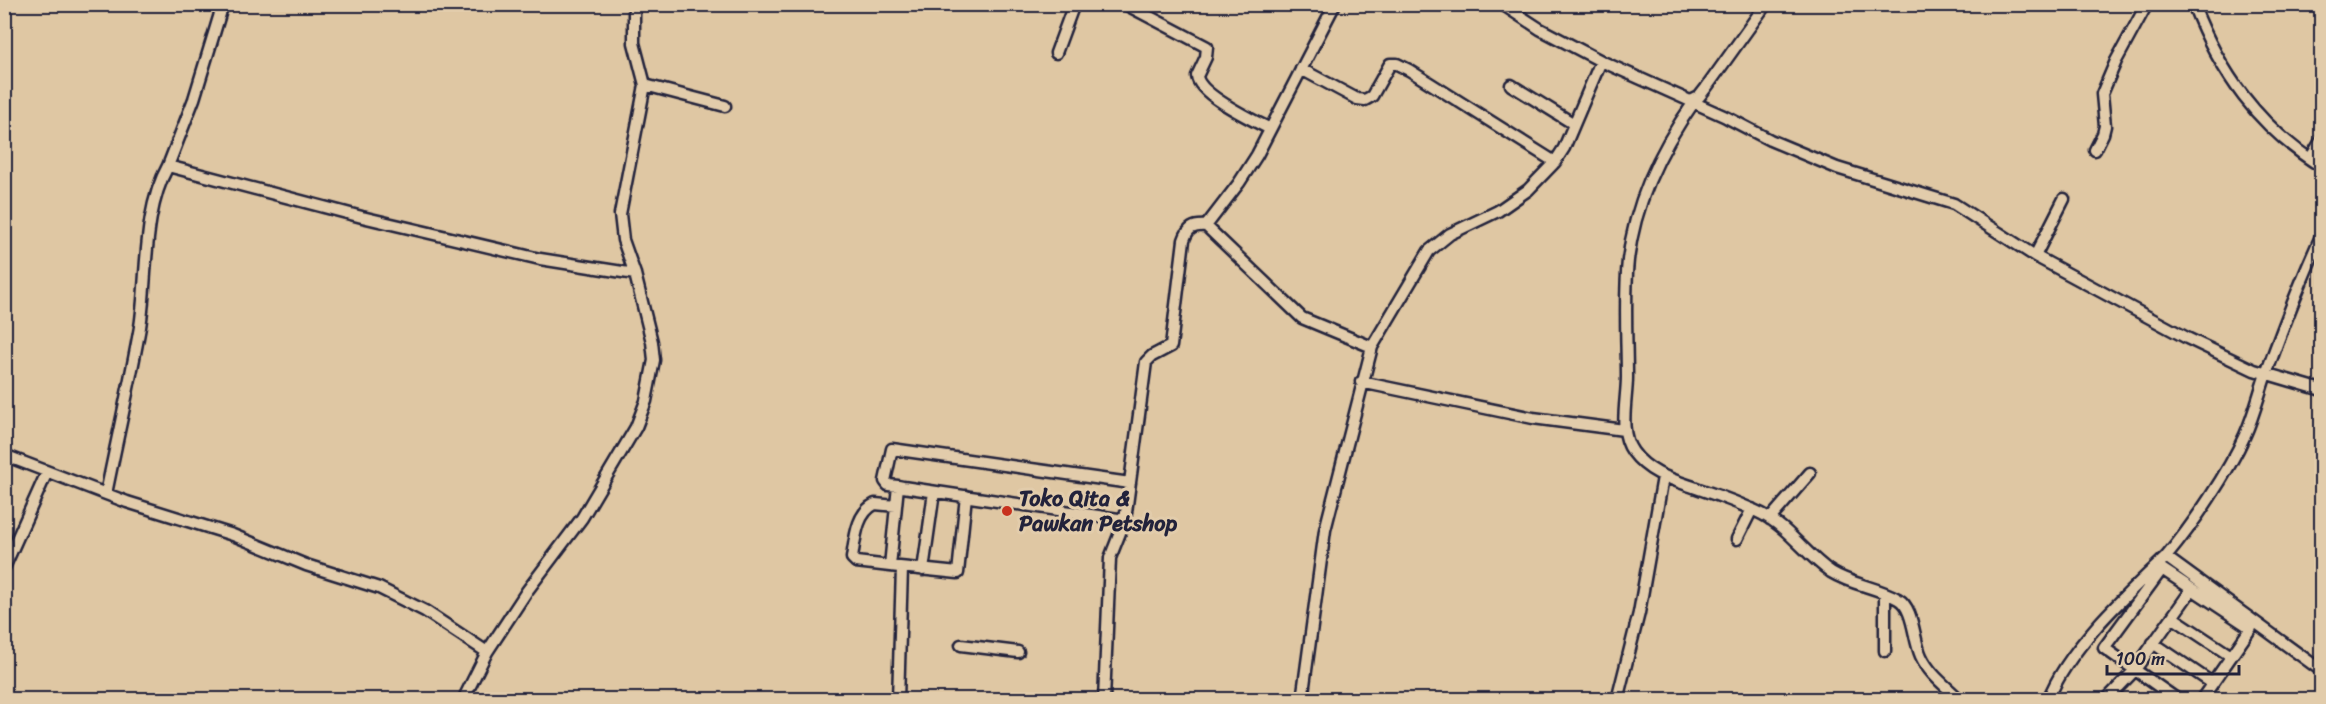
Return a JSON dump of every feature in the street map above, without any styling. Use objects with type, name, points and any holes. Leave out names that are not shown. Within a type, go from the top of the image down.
[{"type":"street","points":[[106,494],[140,326],[150,230],[162,178],[194,99],[223,4]]},
{"type":"street","points":[[463,699],[486,652],[527,591],[582,518],[636,427],[646,401],[654,360],[635,274],[623,240],[620,214],[645,85],[634,43],[634,4]]},
{"type":"street","points":[[1056,53],[1074,4]]},
{"type":"street","points":[[1125,4],[1207,47],[1206,57],[1197,76],[1201,86],[1214,97],[1270,129]]},
{"type":"street","points":[[1206,226],[1257,155],[1335,4]]},
{"type":"street","points":[[1502,4],[1540,29],[1601,61],[1770,140],[1837,168],[1954,204],[2035,255],[2187,338],[2266,374],[2322,390]]},
{"type":"street","points":[[1766,4],[1706,88],[1692,102],[1676,127],[1660,158],[1642,203],[1628,262],[1627,380],[1624,430],[1632,451],[1645,465],[1663,477],[1752,509],[1770,519],[1828,570],[1849,582],[1898,599],[1907,606],[1915,638],[1926,666],[1960,699]]},
{"type":"street","points":[[2095,150],[2105,126],[2102,94],[2116,61],[2147,4]]},
{"type":"street","points":[[2193,4],[2202,29],[2239,92],[2285,141],[2322,167]]},
{"type":"street","points":[[1302,699],[1325,530],[1361,382],[1372,347],[1429,251],[1450,234],[1505,206],[1528,190],[1555,162],[1601,61]]},
{"type":"street","points":[[1301,69],[1358,99],[1365,100],[1372,96],[1390,64],[1397,64],[1555,162]]},
{"type":"street","points":[[645,85],[724,106]]},
{"type":"street","points":[[1511,86],[1574,124]]},
{"type":"street","points":[[2310,159],[2322,139]]},
{"type":"street","points":[[168,166],[363,217],[540,259],[635,274]]},
{"type":"street","points":[[2035,255],[2064,199]]},
{"type":"street","points":[[1104,699],[1110,558],[1125,520],[1146,362],[1152,356],[1171,346],[1184,240],[1188,229],[1194,226],[1206,226],[1302,318],[1372,347]]},
{"type":"street","points":[[2048,699],[2061,674],[2093,630],[2180,540],[2235,454],[2246,432],[2266,374],[2322,234]]},
{"type":"street","points":[[1361,382],[1533,418],[1624,430]]},
{"type":"street","points":[[1125,520],[888,485],[885,481],[892,448],[1130,483]]},
{"type":"street","points":[[4,455],[106,494],[233,535],[306,565],[379,588],[425,611],[486,652]]},
{"type":"street","points":[[4,568],[47,472]]},
{"type":"street","points":[[1770,519],[1810,473]]},
{"type":"street","points":[[1617,699],[1639,613],[1663,477]]},
{"type":"street","points":[[890,566],[898,486]]},
{"type":"street","points":[[923,570],[934,492]]},
{"type":"street","points":[[896,506],[874,504],[866,511],[858,525],[852,558],[856,562],[958,573],[966,496]]},
{"type":"street","points":[[1737,539],[1752,509]]},
{"type":"street","points":[[2166,557],[2322,671]]},
{"type":"street","points":[[898,699],[902,568]]},
{"type":"street","points":[[2178,699],[2134,671],[2104,648],[2162,569],[2251,628],[2200,699]]},
{"type":"street","points":[[2109,699],[2134,671],[2192,589]]},
{"type":"street","points":[[1885,595],[1885,651]]},
{"type":"street","points":[[2172,617],[2231,656]]},
{"type":"street","points":[[2153,643],[2212,683]]},
{"type":"street","points":[[961,645],[1018,652]]},
{"type":"place","name":"Toko Qita & Pawkan Petshop","points":[[1007,511]]}]
